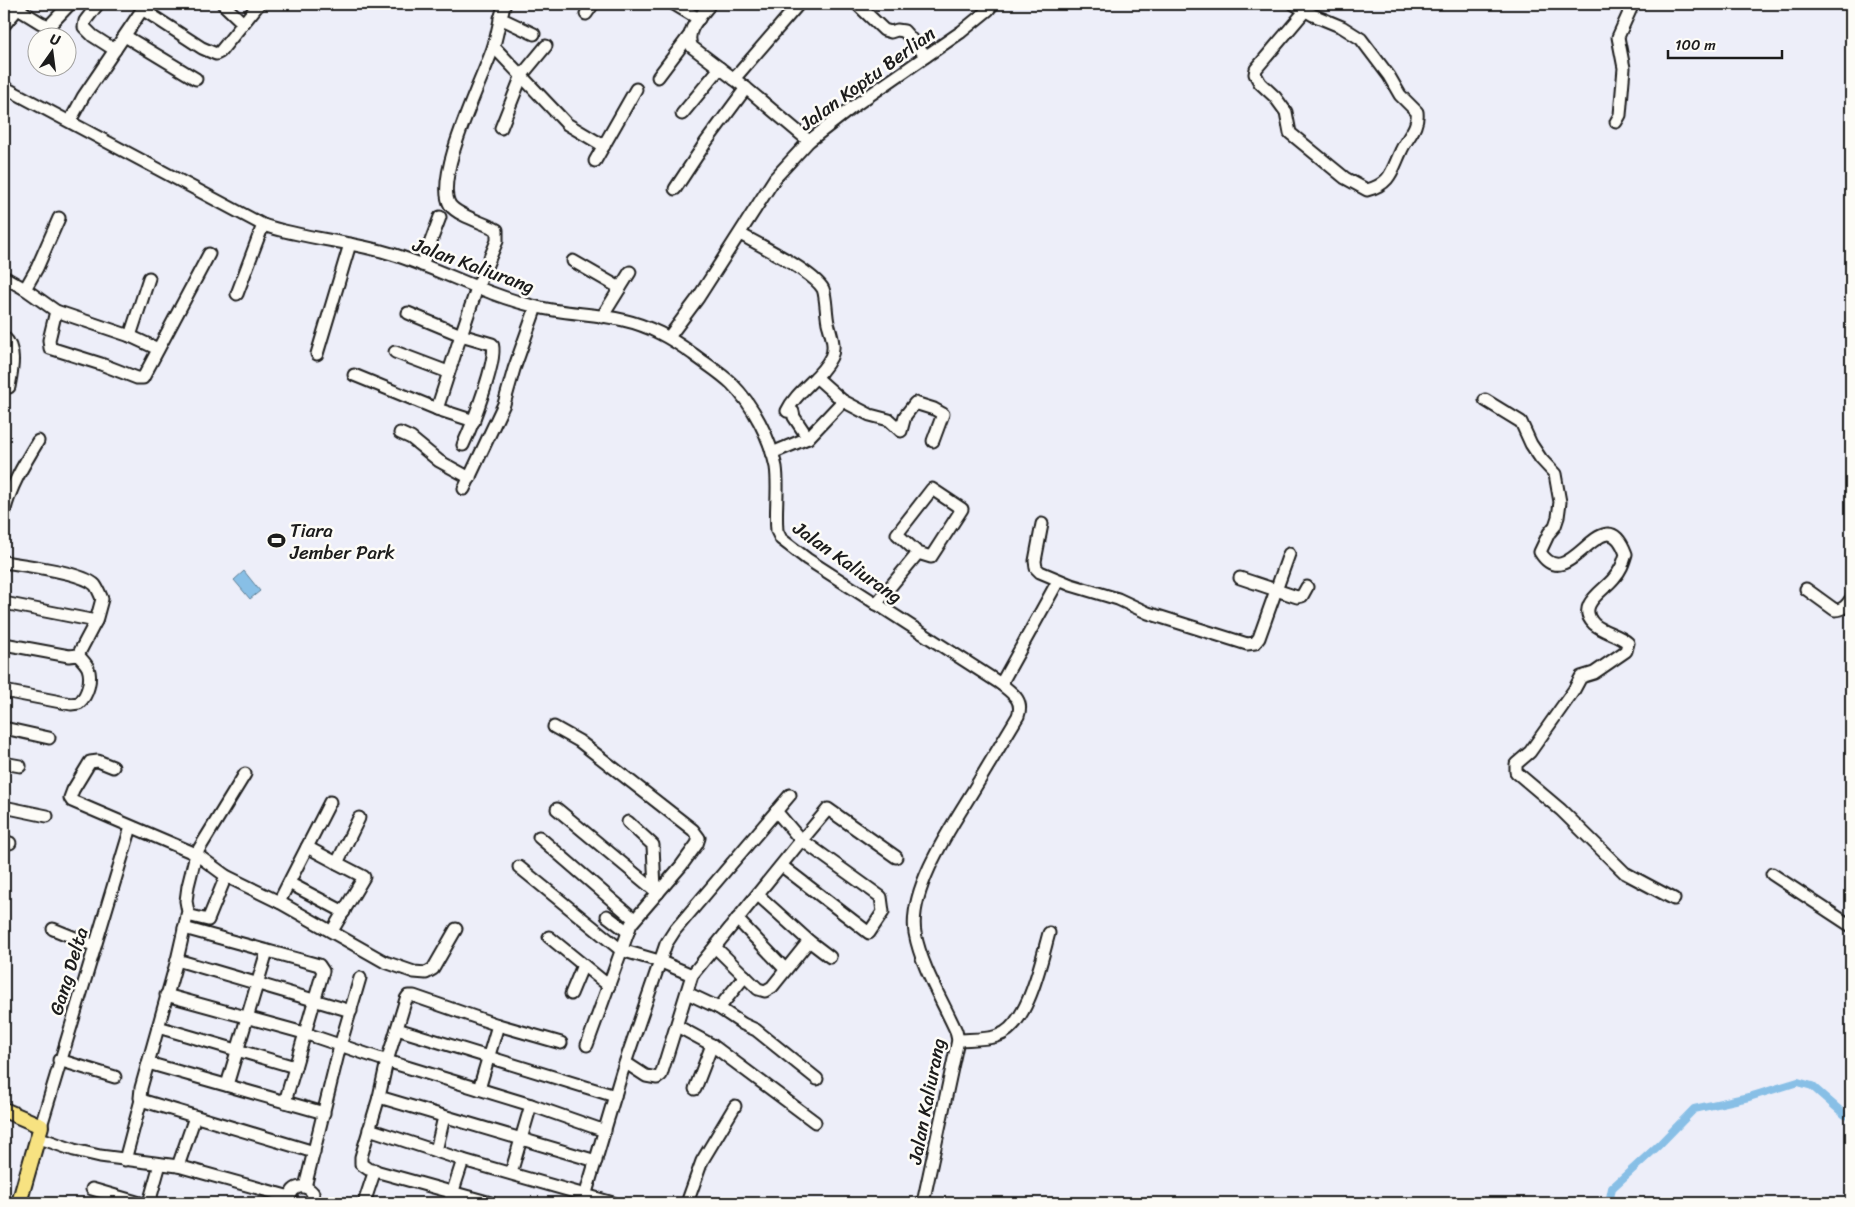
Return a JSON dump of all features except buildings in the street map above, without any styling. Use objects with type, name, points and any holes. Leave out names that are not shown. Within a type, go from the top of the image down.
[{"type":"main road","points":[[4,1110],[39,1132],[19,1203]]},
{"type":"street","points":[[15,5],[42,23],[51,25],[70,4]]},
{"type":"street","points":[[98,4],[85,21],[84,27],[87,32],[115,50]]},
{"type":"street","points":[[223,4],[243,23]]},
{"type":"street","points":[[70,121],[144,6],[202,48],[215,54],[218,53],[259,4]]},
{"type":"street","points":[[437,409],[477,288],[497,242],[498,232],[492,227],[462,214],[452,207],[448,201],[448,182],[455,143],[494,47],[505,4]]},
{"type":"street","points":[[586,14],[593,4]]},
{"type":"street","points":[[674,4],[699,19]]},
{"type":"street","points":[[857,4],[887,31],[898,30],[904,32],[926,56]]},
{"type":"street","points":[[1294,4],[1305,11],[1342,27],[1360,39],[1389,76],[1400,95],[1417,112],[1418,119],[1413,132],[1400,152],[1394,170],[1377,188],[1367,190],[1345,178],[1290,134],[1286,112],[1275,97],[1260,83],[1255,74],[1260,61],[1292,28],[1305,11]]},
{"type":"street","points":[[1616,122],[1620,115],[1624,68],[1618,37],[1633,4]]},
{"type":"street","points":[[4,12],[15,5]]},
{"type":"street","points":[[4,25],[15,5]]},
{"type":"street","points":[[734,79],[797,6]]},
{"type":"street","name":"Jalan Koptu Berlian","points":[[669,337],[698,298],[775,178],[809,141],[854,106],[961,32],[987,6]]},
{"type":"street","points":[[658,77],[708,7]]},
{"type":"street","points":[[500,18],[534,34]]},
{"type":"street","points":[[125,36],[196,79]]},
{"type":"street","points":[[689,36],[690,44],[696,51],[746,88],[809,141]]},
{"type":"street","points":[[501,128],[522,75],[546,46]]},
{"type":"street","points":[[494,47],[567,124],[604,146]]},
{"type":"street","points":[[682,114],[720,68]]},
{"type":"street","name":"Jalan Kaliurang","points":[[4,87],[263,225],[289,233],[350,244],[391,254],[477,288],[536,307],[644,325],[669,337],[732,383],[755,415],[772,452],[776,468],[776,523],[779,537],[807,559],[1000,684],[1018,699],[1019,712],[935,856],[915,910],[916,934],[923,959],[956,1031],[958,1040],[923,1203]]},
{"type":"street","points":[[675,189],[706,142],[746,88]]},
{"type":"street","points":[[595,161],[636,89]]},
{"type":"street","points":[[422,265],[440,217]]},
{"type":"street","points":[[25,289],[37,268],[59,218]]},
{"type":"street","points":[[237,294],[263,225]]},
{"type":"street","points":[[740,234],[795,266],[823,289],[833,350],[828,362],[787,411],[793,412],[794,417],[808,438]]},
{"type":"street","points":[[317,354],[350,244]]},
{"type":"street","points":[[56,311],[48,344],[50,348],[141,379],[145,377],[209,254]]},
{"type":"street","points":[[573,261],[620,288]]},
{"type":"street","points":[[602,317],[630,272]]},
{"type":"street","points":[[4,277],[56,311],[130,336],[158,349]]},
{"type":"street","points":[[130,336],[150,278]]},
{"type":"street","points":[[464,490],[504,404],[536,307]]},
{"type":"street","points":[[408,313],[492,344],[494,347],[492,362],[474,421],[464,446]]},
{"type":"street","points":[[4,337],[10,344],[12,355],[9,387]]},
{"type":"street","points":[[395,352],[448,372]]},
{"type":"street","points":[[354,376],[437,409],[474,421]]},
{"type":"street","points":[[816,377],[843,401],[870,415],[889,420],[901,431],[905,416],[915,403],[944,414],[933,440]]},
{"type":"street","points":[[1485,400],[1521,422],[1531,444],[1541,459],[1555,474],[1560,502],[1558,517],[1540,552],[1549,563],[1557,566],[1568,562],[1600,535],[1608,534],[1618,539],[1626,554],[1622,567],[1613,580],[1598,593],[1588,606],[1588,616],[1594,624],[1605,632],[1628,643],[1628,647],[1621,655],[1603,665],[1594,673],[1582,677],[1530,752],[1516,764],[1516,772],[1561,810],[1625,873],[1674,898]]},
{"type":"street","points":[[772,452],[808,438],[843,401]]},
{"type":"street","points":[[400,433],[411,438],[439,461],[470,478]]},
{"type":"street","points":[[4,513],[8,496],[20,470],[38,441]]},
{"type":"street","points":[[932,489],[962,509],[931,557],[918,553],[897,534],[932,489]]},
{"type":"street","points":[[1042,524],[1035,566],[1038,571],[1058,581],[1118,599],[1148,613],[1250,644],[1256,642],[1259,638],[1289,554]]},
{"type":"street","points":[[876,604],[918,553]]},
{"type":"street","points":[[4,562],[59,572],[95,585],[102,599],[96,621],[78,655]]},
{"type":"street","points":[[1240,578],[1275,591],[1300,597],[1307,588]]},
{"type":"street","points":[[1000,684],[1058,581]]},
{"type":"street","points":[[1806,589],[1835,610],[1844,608],[1851,599]]},
{"type":"street","points":[[4,603],[96,621]]},
{"type":"street","points":[[4,644],[69,656],[78,655]]},
{"type":"street","points":[[4,692],[71,704],[79,703],[88,690],[89,677],[86,665],[78,655]]},
{"type":"street","points":[[554,727],[579,741],[697,834],[698,842],[691,853],[634,919],[587,1044]]},
{"type":"street","points":[[4,728],[49,738]]},
{"type":"street","points":[[113,767],[98,761],[90,762],[73,790],[70,800],[196,854],[226,876],[279,902],[385,962],[408,970],[426,973],[433,969],[456,930]]},
{"type":"street","points":[[4,763],[20,766]]},
{"type":"street","points":[[125,1160],[141,1100],[140,1093],[177,960],[187,915],[186,896],[196,854],[245,774]]},
{"type":"street","points":[[585,1199],[615,1096],[666,944],[675,930],[790,794]]},
{"type":"street","points":[[279,902],[330,802]]},
{"type":"street","points":[[4,807],[47,816]]},
{"type":"street","points":[[557,809],[656,892]]},
{"type":"street","points":[[626,1063],[646,1076],[659,1077],[692,975],[782,866],[801,839],[828,809],[896,857]]},
{"type":"street","points":[[776,811],[801,839],[881,897],[882,912],[869,933],[782,866]]},
{"type":"street","points":[[337,863],[359,818]]},
{"type":"street","points":[[628,822],[653,844],[656,892]]},
{"type":"street","name":"Gang Delta","points":[[39,1132],[130,827]]},
{"type":"street","points":[[539,837],[634,919]]},
{"type":"street","points":[[307,847],[364,877],[332,932]]},
{"type":"street","points":[[519,867],[622,950],[659,961],[692,975]]},
{"type":"street","points":[[1772,874],[1851,926]]},
{"type":"street","points":[[187,915],[208,920],[226,876]]},
{"type":"street","points":[[289,883],[344,912]]},
{"type":"street","points":[[758,895],[830,957]]},
{"type":"street","points":[[607,916],[628,932]]},
{"type":"street","points":[[738,919],[785,969]]},
{"type":"street","points":[[184,928],[321,967],[323,971],[286,1102]]},
{"type":"street","points":[[53,929],[94,946]]},
{"type":"street","points":[[958,1040],[997,1036],[1011,1027],[1028,1002],[1049,933]]},
{"type":"street","points":[[549,937],[609,986]]},
{"type":"street","points":[[715,947],[758,989],[765,991],[772,987],[808,940]]},
{"type":"street","points":[[227,1085],[267,951]]},
{"type":"street","points":[[177,960],[351,1011]]},
{"type":"street","points":[[571,994],[583,965]]},
{"type":"street","points":[[719,1008],[745,976]]},
{"type":"street","points":[[305,1187],[340,1046],[360,978]]},
{"type":"street","points":[[687,994],[719,1008],[756,1030],[816,1079]]},
{"type":"street","points":[[166,995],[248,1016],[304,1033],[387,1062],[532,1105],[604,1131]]},
{"type":"street","points":[[491,1203],[450,1198],[363,1166],[361,1162],[406,998],[411,995],[498,1025],[561,1043]]},
{"type":"street","points":[[479,1090],[498,1025]]},
{"type":"street","points":[[677,1026],[712,1045],[815,1122]]},
{"type":"street","points":[[158,1027],[295,1067]]},
{"type":"street","points":[[397,1029],[615,1096]]},
{"type":"street","points":[[696,1089],[712,1045]]},
{"type":"street","points":[[59,1060],[115,1077]]},
{"type":"street","points":[[148,1063],[324,1113]]},
{"type":"street","points":[[379,1097],[444,1118],[596,1161]]},
{"type":"street","points":[[141,1100],[314,1152]]},
{"type":"street","points":[[511,1172],[532,1105]]},
{"type":"street","points":[[687,1203],[702,1161],[735,1106]]},
{"type":"street","points":[[178,1166],[195,1117]]},
{"type":"street","points":[[436,1151],[444,1118]]},
{"type":"street","points":[[369,1130],[463,1160],[511,1172],[585,1199],[613,1203]]},
{"type":"street","points":[[39,1132],[74,1150],[125,1160],[178,1166],[291,1200],[294,1189],[305,1187],[312,1193],[314,1203]]},
{"type":"street","points":[[450,1198],[463,1160]]},
{"type":"street","points":[[149,1203],[160,1164]]},
{"type":"street","points":[[364,1203],[375,1170]]},
{"type":"street","points":[[92,1189],[132,1202]]},
{"type":"water","points":[[244,571],[260,591],[250,599],[234,580]]},
{"type":"waterway","points":[[1609,1203],[1612,1188],[1659,1145],[1694,1109],[1749,1097],[1798,1082],[1812,1086],[1845,1115],[1851,1116]]},
{"type":"place","name":"Tiara Jember Park","points":[[276,541]]}]
